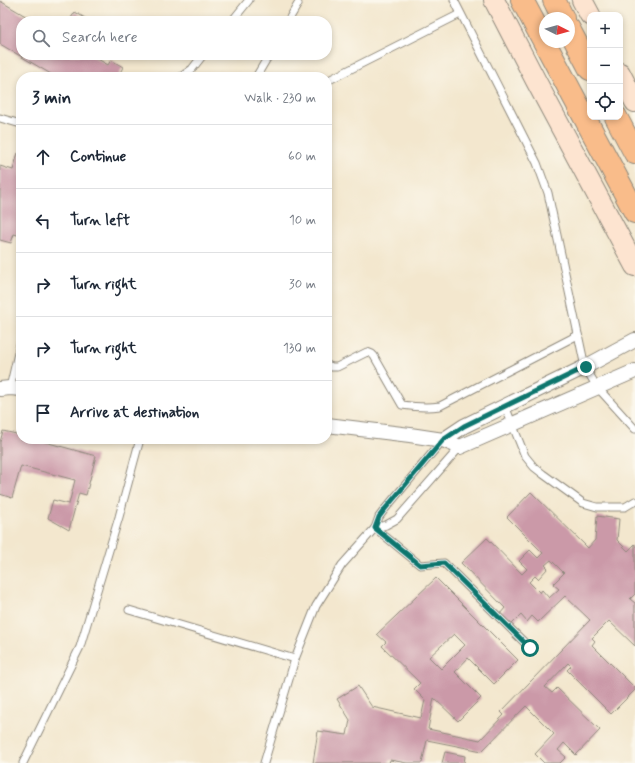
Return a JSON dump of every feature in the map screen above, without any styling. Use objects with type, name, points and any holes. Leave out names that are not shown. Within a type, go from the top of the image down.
[{"type":"highway","points":[[522,0],[635,212]]},
{"type":"highway","points":[[554,0],[560,12]]},
{"type":"highway","points":[[575,40],[587,63]]},
{"type":"highway","points":[[618,120],[635,153]]},
{"type":"street","points":[[494,0],[635,266]]},
{"type":"street","points":[[582,0],[588,12]]},
{"type":"street","points":[[623,78],[634,96]]},
{"type":"street","points":[[443,440],[464,426],[586,367],[635,340]]},
{"type":"street","points":[[332,426],[443,440],[460,447],[635,371]]},
{"type":"lane","points":[[236,16],[249,0]]},
{"type":"lane","points":[[454,0],[537,163],[548,193],[586,367],[597,387],[635,429]]},
{"type":"lane","points":[[291,16],[298,4]]},
{"type":"lane","points":[[332,78],[460,14]]},
{"type":"lane","points":[[188,72],[199,60]]},
{"type":"lane","points":[[259,72],[266,60]]},
{"type":"lane","points":[[0,118],[16,123]]},
{"type":"lane","points":[[332,367],[337,367],[367,352],[370,352],[374,356],[402,405],[430,408],[440,406],[578,335]]},
{"type":"lane","points":[[10,389],[16,362]]},
{"type":"lane","points":[[505,406],[525,456],[534,467],[583,503],[597,507],[625,507],[635,501]]},
{"type":"lane","points":[[264,763],[295,659],[316,606],[342,565],[375,528],[379,517],[385,509],[443,440]]},
{"type":"lane","points":[[23,763],[80,647],[119,517],[139,444]]},
{"type":"lane","points":[[375,528],[386,525],[397,519],[460,447]]},
{"type":"lane","points":[[375,528],[420,565],[444,563],[530,648]]},
{"type":"lane","points":[[129,610],[295,659]]},
{"type":"building","points":[[0,1],[26,16],[16,16],[16,53],[0,44]]},
{"type":"building","points":[[75,12],[82,16],[72,16]]},
{"type":"building","points":[[27,60],[100,60],[108,65],[111,60],[123,67],[120,72],[48,72]]},
{"type":"building","points":[[16,160],[16,235],[14,234],[11,243],[0,240],[0,166],[13,170]]},
{"type":"building","points":[[3,431],[16,434],[16,444],[52,444],[96,456],[86,495],[79,493],[69,530],[48,518],[53,500],[69,504],[75,480],[21,466],[12,498],[0,494],[0,442]]},
{"type":"building","points":[[531,492],[588,548],[595,540],[597,516],[619,519],[617,540],[628,551],[635,544],[635,594],[630,599],[635,603],[635,646],[609,621],[592,638],[595,641],[592,645],[635,688],[635,690],[611,714],[567,670],[571,666],[568,663],[545,687],[552,693],[557,688],[600,730],[576,755],[564,743],[558,750],[566,757],[560,763],[544,763],[535,754],[554,734],[526,706],[482,751],[427,740],[422,763],[407,763],[390,760],[389,763],[313,763],[318,731],[347,735],[350,720],[337,699],[358,686],[372,707],[421,718],[425,700],[414,689],[420,683],[382,646],[386,642],[377,634],[436,578],[518,660],[494,684],[468,658],[455,672],[481,698],[458,721],[434,698],[428,729],[480,740],[504,715],[501,712],[590,620],[565,596],[538,622],[532,616],[527,622],[521,615],[511,625],[500,614],[505,608],[461,563],[487,538],[522,574],[527,569],[519,561],[530,550],[538,558],[543,553],[507,517]],"holes":[[[551,560],[564,573],[553,584],[559,589],[549,598],[542,590],[540,593],[529,582],[535,576],[538,579],[548,568],[545,565]],[[454,634],[465,645],[441,669],[429,657]]]},
{"type":"building","points":[[445,752],[465,756],[464,763],[442,763]]},
{"type":"route","points":[[530,648],[444,563],[420,565],[375,528],[379,517],[385,509],[443,440],[464,426],[586,367]]}]
